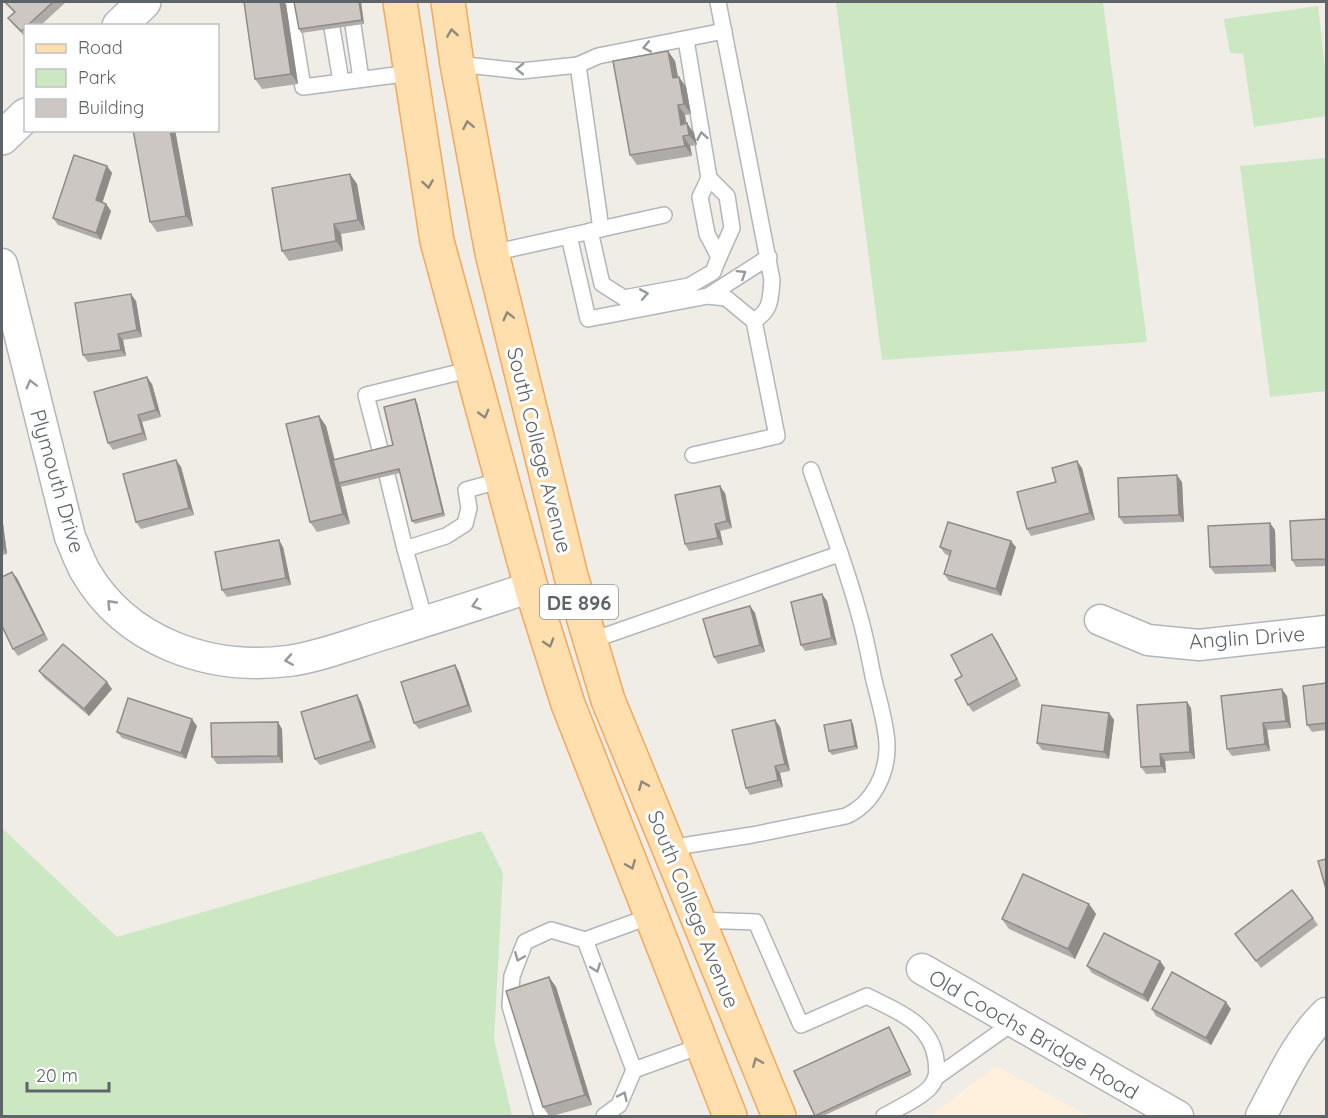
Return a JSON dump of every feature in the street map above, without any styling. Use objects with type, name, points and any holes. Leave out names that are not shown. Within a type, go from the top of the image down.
[{"type":"main road","name":"South College Avenue","points":[[400,2],[437,242],[531,587],[568,704],[730,1116]]},
{"type":"main road","name":"South College Avenue","points":[[448,2],[457,64],[492,253],[571,576],[590,641],[608,700],[779,1116]]},
{"type":"street","points":[[121,24],[144,2]]},
{"type":"street","points":[[2,138],[24,117]]},
{"type":"street","name":"Plymouth Drive","points":[[2,264],[70,537],[84,570],[101,594],[124,618],[155,640],[187,653],[219,660],[255,664],[291,661],[531,587]]},
{"type":"street","name":"Anglin Drive","points":[[1100,620],[1148,640],[1199,645],[1326,631]]},
{"type":"street","name":"Old Coochs Bridge Road","points":[[922,969],[1178,1116]]},
{"type":"street","points":[[1261,1116],[1298,1048],[1326,1013]]},
{"type":"lane","points":[[290,2],[303,87],[411,73]]},
{"type":"lane","points":[[718,2],[772,280],[771,297],[766,313],[754,321]]},
{"type":"lane","points":[[353,25],[361,79]]},
{"type":"lane","points":[[332,28],[340,81]]},
{"type":"lane","points":[[457,64],[521,70],[578,65],[598,56],[724,31]]},
{"type":"lane","points":[[686,40],[709,178],[700,197],[707,234],[719,256]]},
{"type":"lane","points":[[578,65],[602,284],[624,298],[689,286],[713,272],[732,228],[727,196],[709,178]]},
{"type":"lane","points":[[492,253],[664,215]]},
{"type":"lane","points":[[569,236],[588,320],[708,296],[726,298],[754,321],[777,436],[693,455]]},
{"type":"lane","points":[[708,296],[769,257]]},
{"type":"lane","points":[[381,453],[366,395],[472,369]]},
{"type":"lane","points":[[669,848],[834,819],[858,810],[870,798],[880,780],[887,744],[859,613],[811,470]]},
{"type":"lane","points":[[387,475],[426,621]]},
{"type":"lane","points":[[405,549],[446,536],[465,524],[469,508],[466,489],[502,480]]},
{"type":"lane","points":[[590,641],[839,554]]},
{"type":"lane","points":[[546,1116],[542,1112],[510,1006],[512,976],[525,942],[551,930],[585,940],[651,916]]},
{"type":"lane","points":[[698,920],[756,922],[801,1025],[867,996],[918,1023],[930,1039],[938,1076]]},
{"type":"lane","points":[[585,940],[634,1070],[619,1105],[604,1116]]},
{"type":"lane","points":[[884,1116],[929,1089],[938,1076],[1014,1022]]},
{"type":"lane","points":[[634,1070],[702,1045]]},
{"type":"shaded area","points":[[996,1066],[1088,1116],[930,1116]]},
{"type":"green space","points":[[836,2],[1103,2],[1147,342],[882,360]]},
{"type":"green space","points":[[1318,6],[1326,76],[1326,116],[1254,127],[1243,54],[1230,53],[1224,19]]},
{"type":"green space","points":[[1326,158],[1326,391],[1270,397],[1240,166]]},
{"type":"green space","points":[[2,828],[117,937],[482,831],[503,873],[494,1039],[512,1116],[2,1116]]},
{"type":"building","points":[[5,2],[53,2],[29,24],[24,24],[21,31],[8,18],[15,12]]},
{"type":"building","points":[[244,2],[280,2],[291,74],[255,79]]},
{"type":"building","points":[[294,2],[359,2],[362,20],[299,29]]},
{"type":"building","points":[[668,51],[673,78],[679,77],[684,104],[678,105],[681,125],[687,123],[689,135],[683,136],[685,146],[630,155],[613,61]]},
{"type":"building","points":[[133,132],[170,132],[186,216],[150,222]]},
{"type":"building","points":[[74,155],[107,166],[96,200],[106,204],[96,233],[53,218]]},
{"type":"building","points":[[350,174],[358,220],[334,224],[336,241],[282,251],[272,188]]},
{"type":"building","points":[[131,294],[137,330],[118,334],[121,350],[83,355],[75,303]]},
{"type":"building","points":[[147,377],[156,410],[138,415],[143,433],[108,443],[94,392]]},
{"type":"building","points":[[415,399],[443,513],[412,521],[399,469],[339,483],[333,460],[393,445],[384,407]]},
{"type":"building","points":[[319,416],[343,514],[310,522],[286,424]]},
{"type":"building","points":[[176,460],[189,508],[136,522],[123,474]]},
{"type":"building","points":[[1077,461],[1090,513],[1027,529],[1017,492],[1056,482],[1052,468]]},
{"type":"building","points":[[1177,475],[1179,515],[1119,517],[1118,478]]},
{"type":"building","points":[[720,486],[727,521],[715,524],[718,538],[685,544],[675,495]]},
{"type":"building","points":[[1326,519],[1326,559],[1292,560],[1290,521]]},
{"type":"building","points":[[948,522],[1011,541],[996,589],[944,574],[951,551],[940,547]]},
{"type":"building","points":[[1270,523],[1271,565],[1210,567],[1208,526]]},
{"type":"building","points":[[279,540],[286,578],[222,590],[215,552]]},
{"type":"building","points":[[12,572],[44,634],[13,649],[2,626],[2,577]]},
{"type":"building","points":[[822,594],[832,638],[801,645],[791,602]]},
{"type":"building","points":[[750,606],[760,645],[714,657],[703,619]]},
{"type":"building","points":[[992,634],[1017,679],[968,705],[955,680],[962,676],[951,655]]},
{"type":"building","points":[[63,644],[107,682],[84,709],[39,671]]},
{"type":"building","points":[[455,665],[468,705],[414,723],[401,682]]},
{"type":"building","points":[[1326,683],[1326,723],[1307,725],[1303,686]]},
{"type":"building","points":[[1282,689],[1286,721],[1263,723],[1265,744],[1227,749],[1221,696]]},
{"type":"building","points":[[357,695],[371,741],[315,759],[301,712]]},
{"type":"building","points":[[128,698],[192,719],[181,753],[117,732]]},
{"type":"building","points":[[1187,702],[1190,752],[1160,754],[1161,766],[1141,767],[1137,705]]},
{"type":"building","points":[[1042,705],[1109,713],[1104,752],[1037,743]]},
{"type":"building","points":[[775,720],[785,764],[775,766],[778,780],[746,788],[732,730]]},
{"type":"building","points":[[851,720],[855,746],[829,751],[824,725]]},
{"type":"building","points":[[278,722],[278,756],[212,757],[211,723]]},
{"type":"building","points":[[1326,859],[1326,889],[1318,861]]},
{"type":"building","points":[[1023,874],[1089,904],[1068,949],[1002,919]]},
{"type":"building","points":[[1292,890],[1313,918],[1256,961],[1235,934]]},
{"type":"building","points":[[1104,933],[1160,961],[1143,995],[1087,966]]},
{"type":"building","points":[[1172,972],[1226,1002],[1206,1038],[1152,1009]]},
{"type":"building","points":[[549,977],[585,1095],[543,1107],[506,991]]},
{"type":"building","points":[[889,1027],[910,1071],[815,1116],[794,1071]]}]
